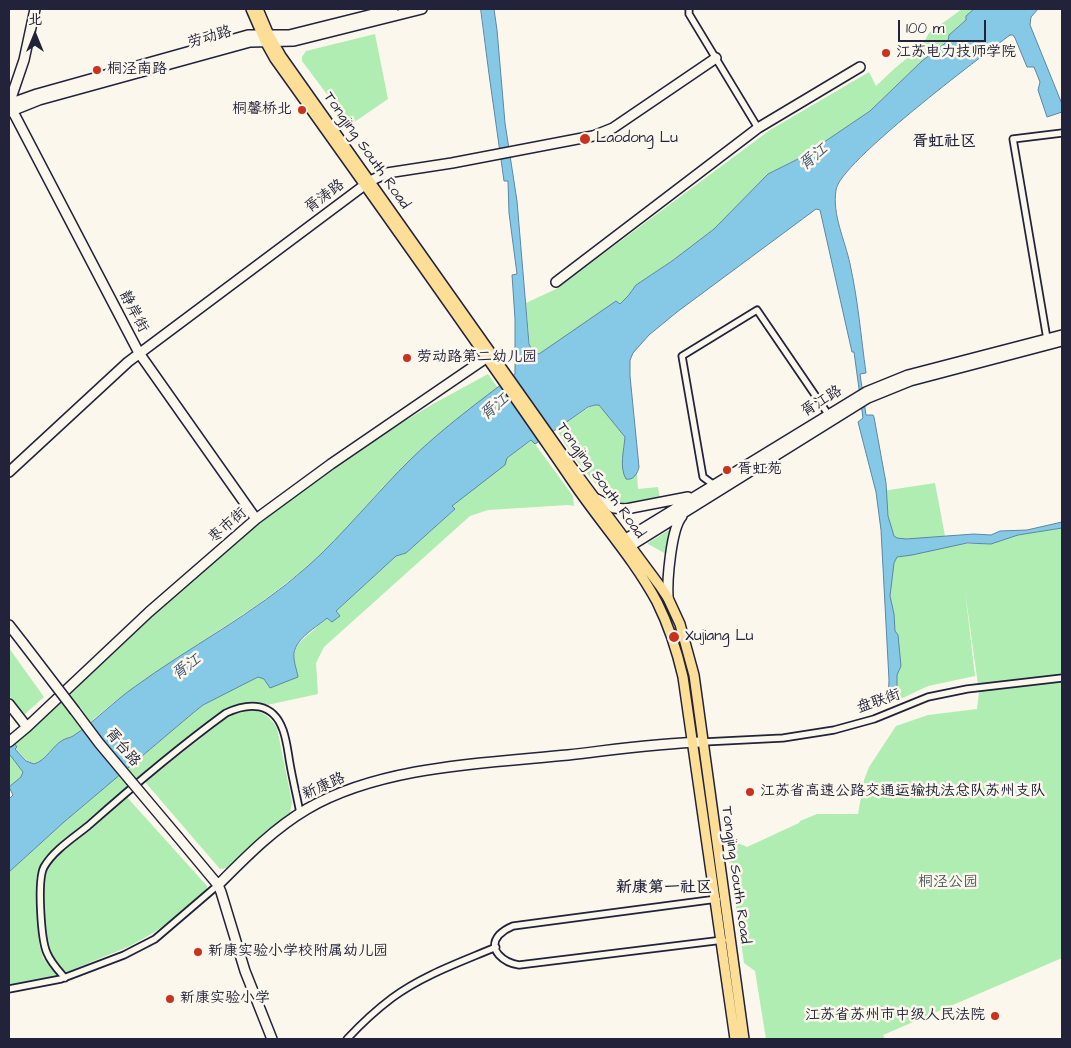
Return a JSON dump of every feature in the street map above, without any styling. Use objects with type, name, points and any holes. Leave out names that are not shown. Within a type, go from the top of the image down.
[{"type":"main road","name":"Tongjing South Road","points":[[251,9],[267,38]]},
{"type":"main road","name":"Tongjing South Road","points":[[258,9],[275,59],[367,183],[624,545],[668,598],[680,624],[691,659],[703,742],[734,1039]]},
{"type":"main road","name":"Tongjing South Road","points":[[367,183],[486,358],[505,378]]},
{"type":"main road","name":"Tongjing South Road","points":[[549,441],[597,500],[657,604],[674,646],[683,677],[691,743],[720,898]]},
{"type":"main road","name":"Tongjing South Road","points":[[725,940],[744,1039]]},
{"type":"street","points":[[9,107],[24,60],[35,9]]},
{"type":"street","name":"劳动路","points":[[267,38],[289,35],[393,9]]},
{"type":"street","name":"劳动路","points":[[9,107],[38,94],[248,35],[294,41],[422,9]]},
{"type":"street","points":[[689,9],[689,14],[758,128]]},
{"type":"street","name":"胥涛路","points":[[9,472],[128,362],[367,183],[387,173],[452,163],[593,136],[613,128],[716,58]]},
{"type":"street","points":[[556,282],[758,128],[860,67]]},
{"type":"street","name":"静岸街","points":[[9,107],[140,353],[256,519]]},
{"type":"street","points":[[1047,339],[1013,139],[1062,133]]},
{"type":"street","points":[[714,485],[703,477],[682,356],[757,310],[828,414]]},
{"type":"street","name":"胥江路","points":[[624,545],[685,511],[862,394],[1062,335]]},
{"type":"street","name":"胥江路","points":[[892,384],[1062,342]]},
{"type":"street","name":"枣市街","points":[[9,742],[149,612],[256,519],[331,464],[486,358]]},
{"type":"street","name":"胥江路","points":[[624,545],[714,485],[828,414],[842,409]]},
{"type":"street","points":[[597,500],[616,508],[629,509],[676,501],[698,495]]},
{"type":"street","points":[[668,598],[668,580],[675,528],[685,511]]},
{"type":"street","name":"胥台路","points":[[9,626],[99,743],[218,885]]},
{"type":"street","name":"盘联街","points":[[703,742],[783,738],[834,730],[874,719],[928,697],[967,689],[1062,678]]},
{"type":"street","points":[[9,704],[27,727]]},
{"type":"street","points":[[65,978],[51,961],[44,945],[40,893],[41,873],[44,867],[49,860],[95,819],[226,713],[241,706],[254,705],[268,710],[274,715],[283,730],[300,814]]},
{"type":"street","name":"新康路","points":[[9,989],[65,978],[124,955],[155,939],[218,885],[251,852],[300,814],[320,802],[353,789],[413,773],[470,764],[703,742]]},
{"type":"street","points":[[218,885],[245,970],[272,1039]]},
{"type":"street","points":[[720,898],[513,926],[499,935],[496,947],[502,959],[509,964],[519,965],[725,940]]},
{"type":"street","points":[[347,1039],[368,1017],[410,986],[496,947]]},
{"type":"green space","points":[[962,9],[974,9],[966,16],[966,20],[949,35],[948,41],[922,61],[870,111],[802,157],[768,174],[714,229],[636,285],[620,304],[541,353],[537,354],[530,348],[526,303],[556,289],[770,130],[869,72],[876,86],[921,47],[929,33]]},
{"type":"green space","points":[[375,34],[388,99],[350,125],[302,61],[302,57],[306,51]]},
{"type":"green space","points":[[488,374],[498,388],[454,422],[382,488],[346,529],[306,568],[260,603],[144,680],[72,737],[63,740],[41,761],[34,764],[29,763],[15,748],[17,747],[15,744],[68,690],[245,533],[350,456],[433,404]]},
{"type":"green space","points":[[595,405],[599,405],[602,408],[625,437],[622,463],[629,480],[637,473],[638,489],[658,487],[660,499],[624,503],[607,498],[573,456],[556,429]]},
{"type":"green space","points":[[532,440],[573,496],[574,506],[488,510],[470,516],[324,647],[316,663],[318,694],[267,705],[243,703],[226,709],[49,854],[40,866],[36,879],[39,943],[43,958],[58,976],[9,987],[9,872],[64,822],[203,705],[258,677],[264,679],[270,688],[294,658],[295,649],[299,643],[327,618],[332,622],[339,616],[336,611],[396,556],[406,553],[454,510],[452,506],[507,458]]},
{"type":"green space","name":"桐泾公园","points":[[935,483],[945,536],[956,535],[960,544],[991,544],[1018,535],[1062,528],[1062,958],[883,1035],[885,1039],[766,1039],[755,971],[744,963],[726,838],[747,847],[817,814],[858,814],[864,780],[869,767],[896,726],[928,715],[977,709],[979,692],[965,591],[975,676],[928,686],[888,705],[889,680],[881,530],[876,492]]},
{"type":"green space","points":[[672,528],[668,555],[648,544],[648,543]]},
{"type":"green space","points":[[9,648],[44,697],[25,714],[22,713],[9,695]]},
{"type":"green space","points":[[245,709],[255,710],[264,714],[277,728],[292,802],[290,813],[272,827],[231,866],[220,869],[145,782],[230,715]]},
{"type":"green space","points":[[10,754],[23,772],[21,777],[9,787]]},
{"type":"green space","points":[[126,796],[207,886],[207,893],[153,933],[130,946],[67,972],[52,957],[48,945],[44,918],[43,875],[52,861]]},
{"type":"water","name":"胥江","points":[[481,9],[494,9],[505,123],[517,201],[529,344],[532,350],[539,354],[616,301],[620,304],[636,285],[714,229],[768,174],[802,157],[870,111],[922,61],[948,41],[949,35],[966,20],[966,16],[974,9],[1038,9],[1031,17],[1030,25],[1062,104],[1062,112],[1047,117],[1038,90],[1040,82],[1034,67],[1027,67],[1015,38],[1013,35],[1010,35],[914,110],[861,157],[843,176],[836,190],[835,199],[837,218],[850,264],[857,305],[866,373],[860,374],[866,415],[873,415],[874,417],[886,483],[888,516],[894,536],[906,539],[974,534],[991,535],[1000,531],[1027,530],[1062,522],[1062,528],[1018,535],[991,544],[967,543],[897,557],[894,563],[890,596],[895,631],[898,635],[901,666],[897,675],[897,688],[888,705],[889,680],[881,530],[876,492],[858,422],[863,418],[854,352],[852,352],[820,210],[816,209],[677,312],[649,335],[633,353],[630,360],[630,376],[639,467],[633,478],[626,479],[623,469],[622,458],[625,437],[599,405],[588,407],[535,444],[531,440],[507,458],[505,465],[452,506],[455,509],[406,553],[396,556],[336,611],[340,616],[332,622],[327,618],[299,642],[294,653],[298,677],[270,688],[264,679],[258,677],[203,705],[64,822],[9,872],[9,799],[13,795],[9,787],[21,777],[23,772],[9,755],[9,736],[17,747],[15,749],[26,761],[34,764],[39,762],[64,739],[72,737],[81,731],[133,688],[287,584],[321,554],[424,447],[462,414],[515,374],[515,319],[512,275],[517,274],[509,213],[508,181],[504,181]]},
{"type":"place","name":"江苏电力技师学院","points":[[886,53]]},
{"type":"place","name":"桐泾南路","points":[[97,70]]},
{"type":"place","name":"桐馨桥北","points":[[302,110]]},
{"type":"place","name":"Laodong Lu","points":[[585,139]]},
{"type":"place","name":"劳动路第二幼儿园","points":[[407,358]]},
{"type":"place","name":"胥虹苑","points":[[727,470]]},
{"type":"place","name":"Xujiang Lu","points":[[674,637]]},
{"type":"place","name":"江苏省高速公路交通运输执法总队苏州支队","points":[[750,792]]},
{"type":"place","name":"新康实验小学校附属幼儿园","points":[[198,952]]},
{"type":"place","name":"新康实验小学","points":[[170,999]]},
{"type":"place","name":"江苏省苏州市中级人民法院","points":[[995,1016]]},
{"type":"district","name":"胥虹社区","points":[[944,143]]},
{"type":"district","name":"新康第一社区","points":[[664,889]]}]
